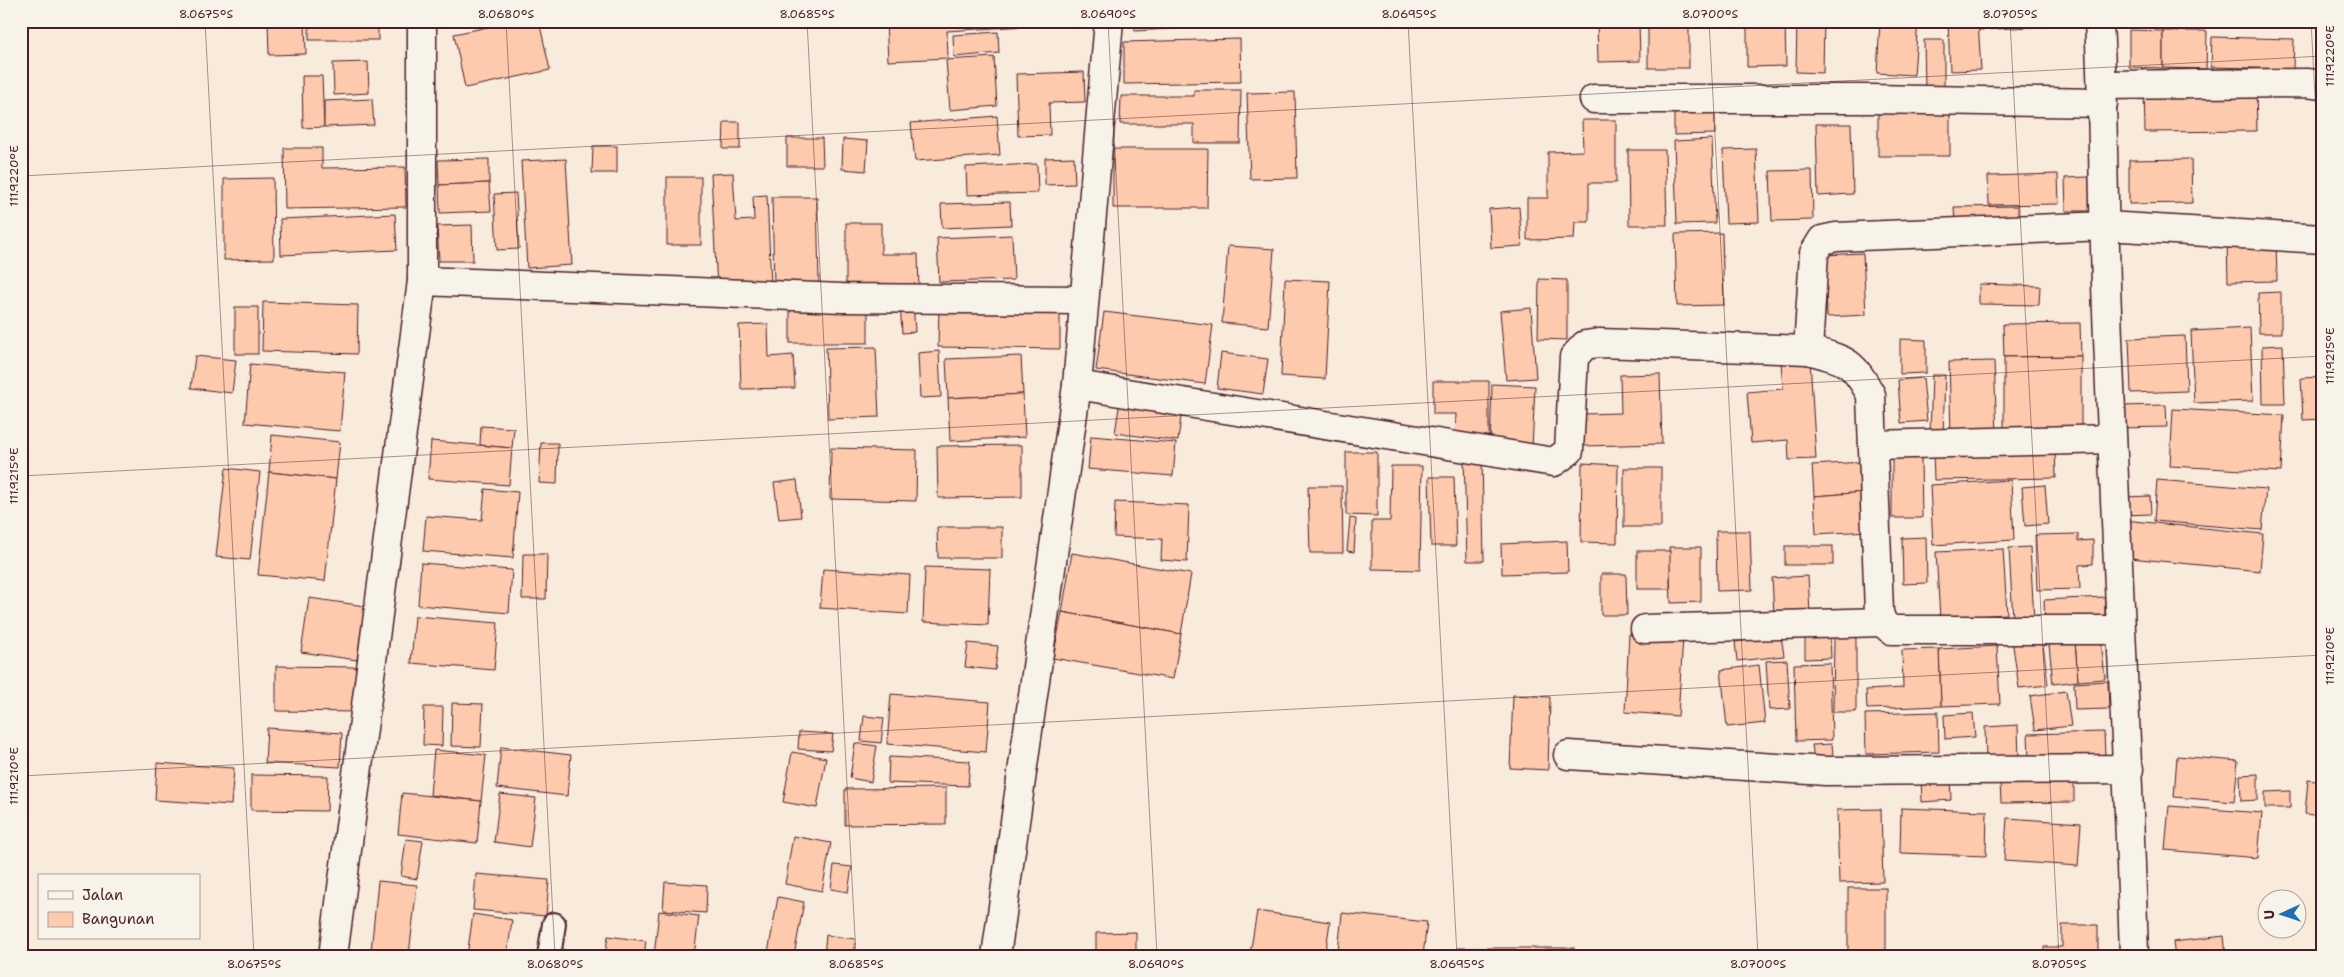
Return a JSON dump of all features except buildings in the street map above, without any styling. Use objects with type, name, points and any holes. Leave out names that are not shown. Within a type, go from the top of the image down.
[{"type":"street","points":[[333,956],[422,281],[422,21]]},
{"type":"street","points":[[996,956],[1077,385],[1108,21]]},
{"type":"street","points":[[2099,21],[2103,94],[2106,309],[2120,630],[2129,769],[2134,956]]},
{"type":"street","points":[[1594,99],[1869,99],[2103,94],[2306,83],[2323,85]]},
{"type":"street","points":[[1808,350],[1814,253],[1822,240],[1836,237],[2106,226],[2323,239]]},
{"type":"street","points":[[422,281],[842,298],[1084,300]]},
{"type":"street","points":[[1077,385],[1554,462],[1569,452],[1574,356],[1585,345],[1599,343],[1808,350],[1839,358],[1858,371],[1872,395],[1879,612],[1882,622],[1891,630],[2120,630]]},
{"type":"street","points":[[1874,445],[2112,439]]},
{"type":"street","points":[[1645,629],[1882,622]]},
{"type":"street","points":[[1568,755],[1826,771],[2129,769]]},
{"type":"lane","points":[[549,956],[554,924]]}]
